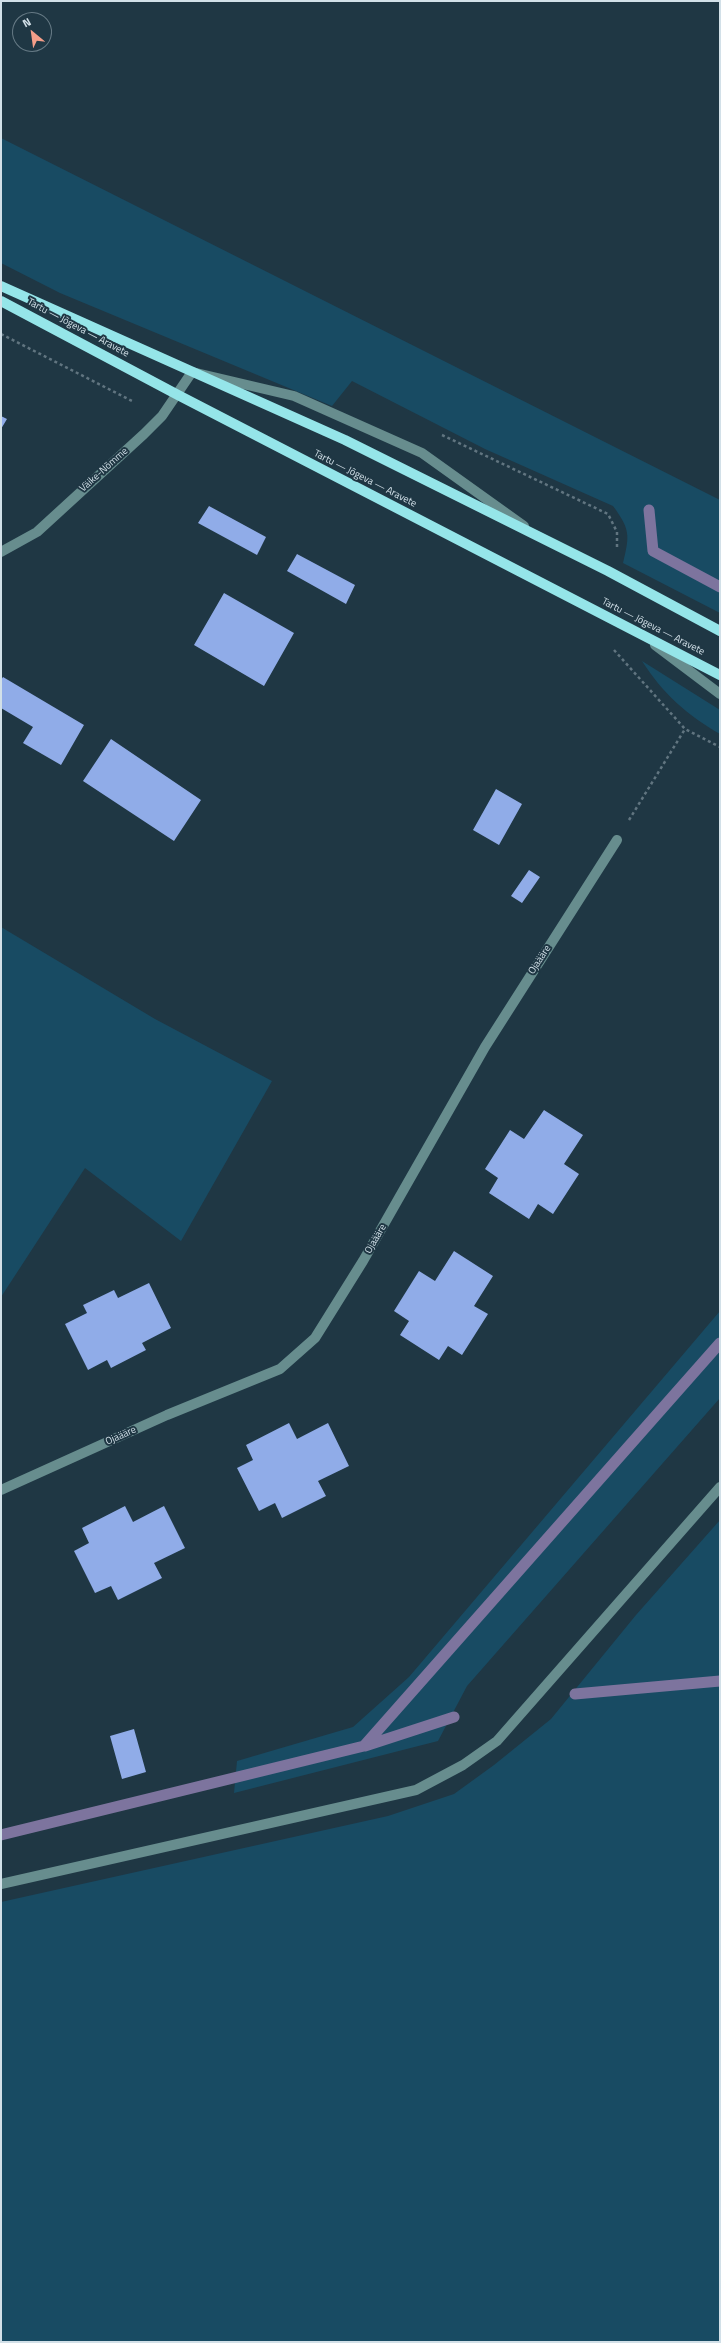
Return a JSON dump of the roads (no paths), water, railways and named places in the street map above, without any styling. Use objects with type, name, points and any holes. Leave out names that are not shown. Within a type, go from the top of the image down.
[{"type":"main road","name":"Tartu — Jõgeva — Aravete","points":[[1,286],[345,440],[608,571],[720,631]]},
{"type":"main road","name":"Tartu — Jõgeva — Aravete","points":[[1,301],[178,395],[720,675]]},
{"type":"street","name":"Väike-Nõmme","points":[[1,552],[36,532],[162,416],[178,395],[192,372]]},
{"type":"street","points":[[192,372],[294,396],[422,453],[540,538]]},
{"type":"street","points":[[642,635],[720,694]]},
{"type":"street","name":"Ojaääre","points":[[1,1490],[167,1416],[280,1369],[315,1338],[363,1261],[485,1047],[617,840]]},
{"type":"street","points":[[1,1884],[416,1790],[463,1765],[497,1741],[720,1487]]},
{"type":"waterway","points":[[649,510],[653,551],[720,587]]},
{"type":"waterway","points":[[1,1835],[364,1746],[720,1343]]},
{"type":"waterway","points":[[575,1694],[720,1681]]},
{"type":"waterway","points":[[365,1746],[454,1717]]}]
